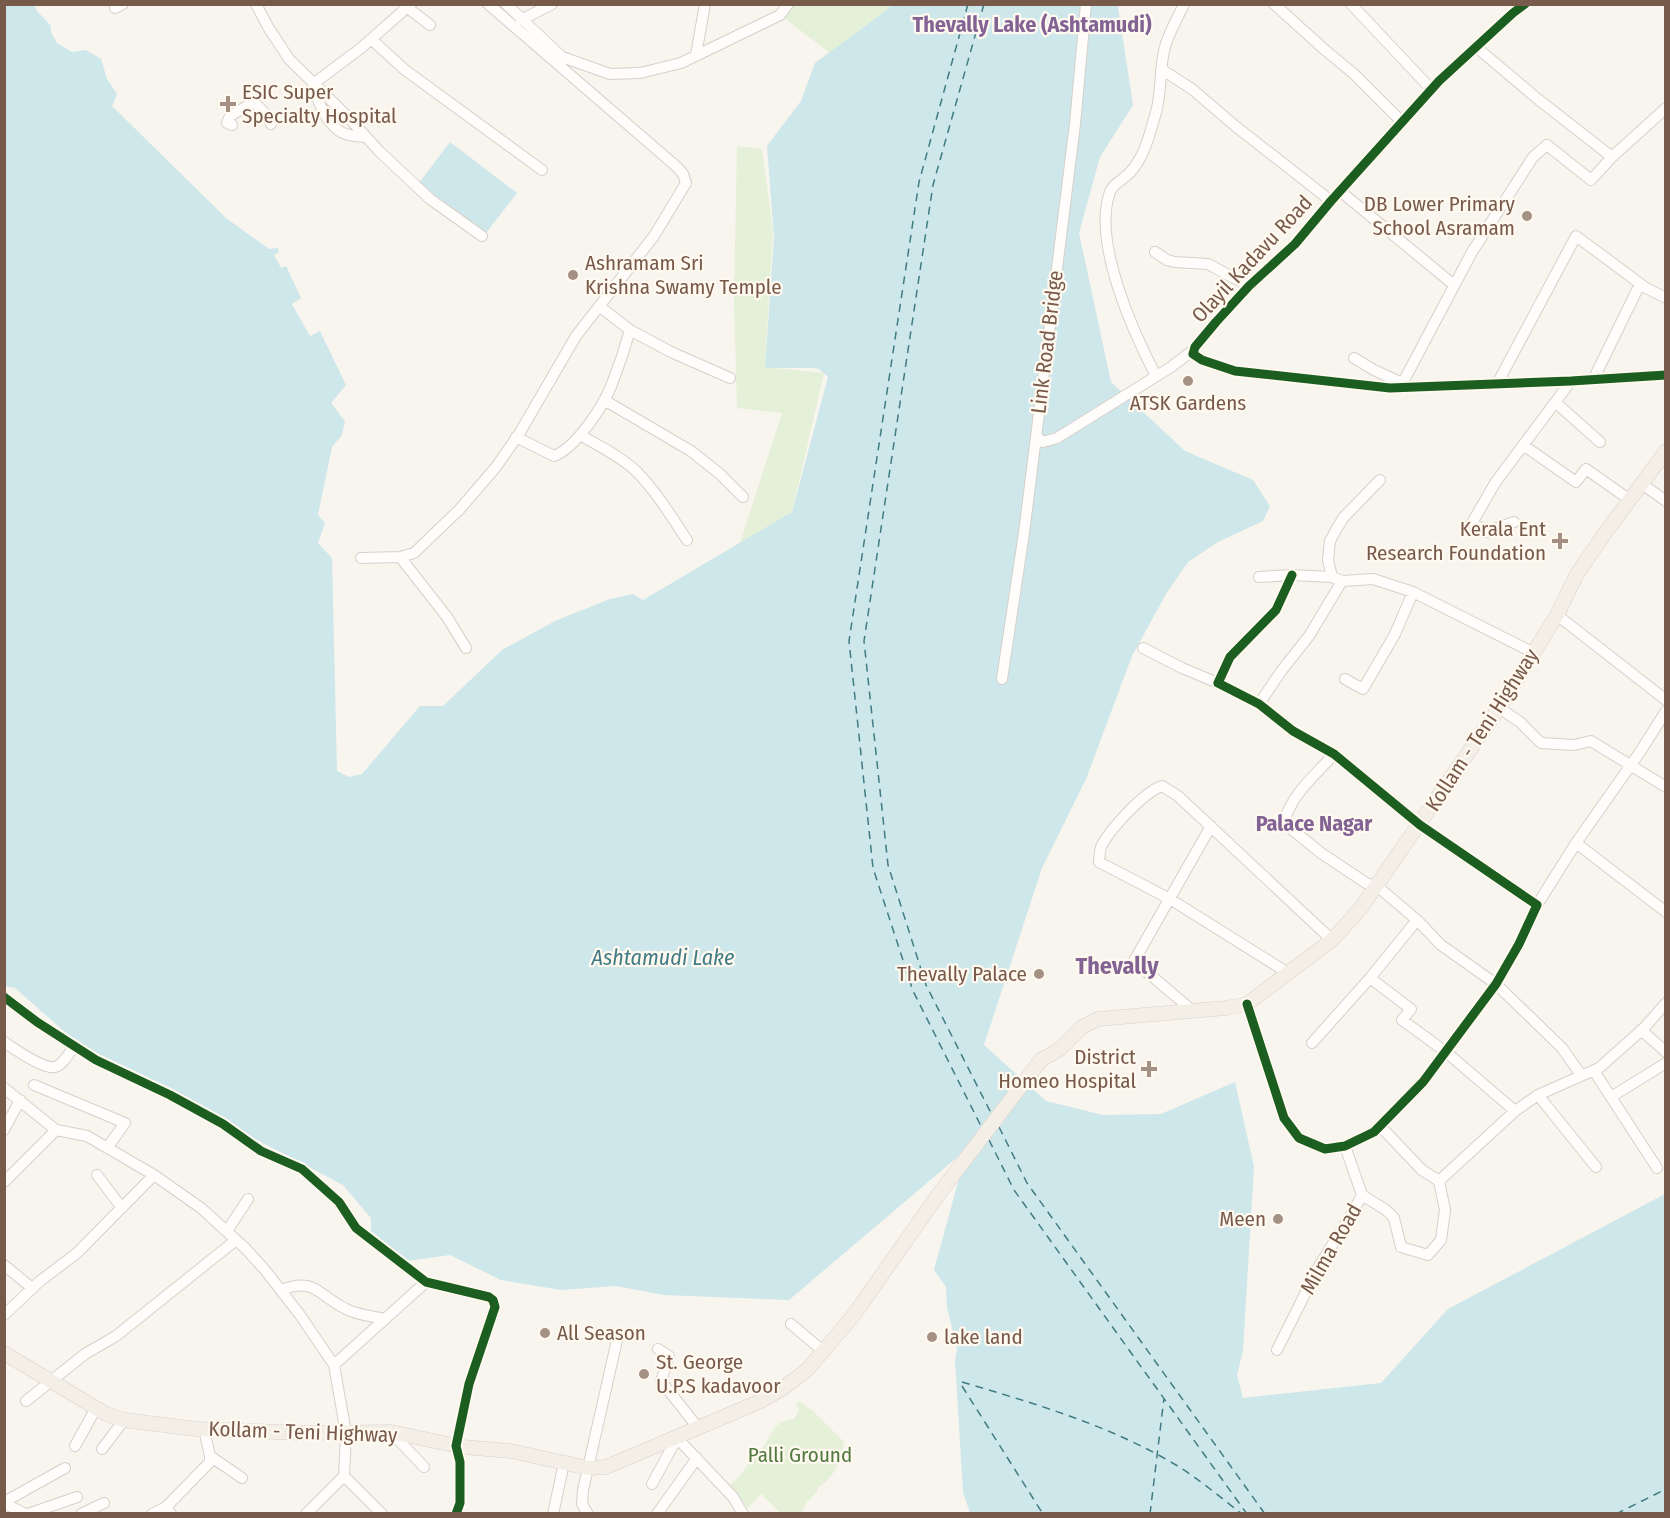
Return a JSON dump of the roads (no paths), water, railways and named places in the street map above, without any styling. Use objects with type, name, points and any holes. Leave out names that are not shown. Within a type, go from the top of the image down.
[{"type":"main road","name":"Kollam - Teni Highway","points":[[4,1353],[106,1414],[124,1420],[204,1429],[391,1432],[456,1446],[511,1451],[588,1468],[606,1467],[761,1401],[807,1370],[853,1316],[938,1195],[1041,1060],[1060,1049],[1082,1027],[1098,1019],[1226,1008],[1247,1004],[1332,940],[1377,886],[1420,825],[1534,653],[1557,615],[1577,574],[1665,451]]},
{"type":"street","points":[[256,4],[289,59],[313,84],[430,199],[482,236]]},
{"type":"street","points":[[361,558],[400,557],[414,553],[459,510],[485,481],[516,437],[576,336],[654,236],[683,191],[685,178],[677,167],[488,4]]},
{"type":"street","points":[[506,4],[562,57],[610,74],[640,73],[681,63],[780,15],[788,4]]},
{"type":"street","points":[[521,20],[552,4]]},
{"type":"street","points":[[696,56],[705,4]]},
{"type":"street","name":"Link Road Bridge","points":[[1002,679],[1024,533],[1075,124],[1086,4]]},
{"type":"street","points":[[1156,376],[1126,310],[1110,253],[1106,223],[1111,190],[1141,157],[1156,113],[1164,48],[1184,4]]},
{"type":"street","points":[[1274,4],[1354,74],[1402,122]]},
{"type":"street","points":[[1351,4],[1431,89]]},
{"type":"street","name":"Olayil Kadavu Road","points":[[1525,4],[1509,9],[1476,47],[1431,89],[1295,244],[1216,322],[1192,351],[1193,354],[1202,360],[1235,371],[1401,386],[1571,381],[1665,375]]},
{"type":"street","points":[[313,84],[370,39],[407,5],[430,25]]},
{"type":"street","points":[[370,39],[423,84],[542,170]]},
{"type":"street","points":[[1476,47],[1612,157]]},
{"type":"street","points":[[1161,69],[1192,89],[1331,201]]},
{"type":"street","points":[[313,84],[318,103],[339,131],[353,136],[366,137]]},
{"type":"street","points":[[232,125],[227,123],[230,116],[254,102],[269,118],[271,124]]},
{"type":"street","points":[[1354,358],[1401,386],[1472,252],[1533,157],[1547,145],[1591,180],[1612,157],[1665,108]]},
{"type":"street","points":[[334,124],[342,112]]},
{"type":"street","points":[[1340,191],[1455,285]]},
{"type":"street","points":[[1497,384],[1576,237],[1640,284],[1665,298]]},
{"type":"street","points":[[1155,252],[1175,262],[1208,264],[1250,286]]},
{"type":"street","points":[[1593,380],[1640,284]]},
{"type":"street","points":[[599,306],[630,330],[671,352],[730,378]]},
{"type":"street","points":[[516,437],[554,456],[580,435],[612,384],[630,330]]},
{"type":"street","points":[[1036,436],[1042,442],[1057,438],[1192,351]]},
{"type":"street","points":[[1514,522],[1487,532],[1472,523],[1495,483],[1571,381]]},
{"type":"street","points":[[604,400],[691,451],[743,497]]},
{"type":"street","points":[[1555,402],[1600,442]]},
{"type":"street","points":[[580,435],[618,457],[635,470],[667,510],[687,540]]},
{"type":"street","points":[[1523,445],[1576,482],[1586,468],[1630,500]]},
{"type":"street","points":[[1337,579],[1328,560],[1330,541],[1344,518],[1380,480]]},
{"type":"street","points":[[1642,484],[1665,501]]},
{"type":"street","points":[[400,557],[447,617],[466,648]]},
{"type":"street","points":[[1218,683],[1230,657],[1276,610],[1292,575]]},
{"type":"street","points":[[1259,577],[1292,575],[1373,579],[1413,592],[1534,653]]},
{"type":"street","points":[[1260,704],[1282,670],[1309,636],[1337,579]]},
{"type":"street","points":[[1345,679],[1363,689],[1395,634],[1413,592]]},
{"type":"street","points":[[1557,615],[1665,700]]},
{"type":"street","points":[[1143,648],[1260,704],[1293,731],[1334,754],[1420,825],[1536,905]]},
{"type":"street","points":[[1499,708],[1520,722],[1541,743],[1574,745],[1591,741],[1665,787]]},
{"type":"street","points":[[1247,1004],[1284,1118],[1299,1138],[1324,1149],[1345,1146],[1374,1132],[1423,1082],[1496,984],[1519,944],[1536,905],[1640,752],[1665,711]]},
{"type":"street","points":[[1334,754],[1305,784],[1289,807],[1284,824],[1321,853],[1366,883],[1377,886],[1417,920],[1441,945],[1496,984],[1562,1048],[1581,1075]]},
{"type":"street","points":[[1288,973],[1170,899],[1100,862],[1101,847],[1124,816],[1155,788],[1162,786],[1211,826],[1332,940]]},
{"type":"street","points":[[1193,1011],[1134,961],[1211,826]]},
{"type":"street","points":[[1576,843],[1665,912]]},
{"type":"street","points":[[1312,1043],[1370,978],[1417,920]]},
{"type":"street","points":[[1370,978],[1411,1009],[1402,1020],[1446,1052],[1515,1111]]},
{"type":"street","points":[[4,997],[37,1022],[96,1060],[170,1095],[223,1124],[261,1151],[302,1169],[339,1202],[356,1228],[426,1282],[489,1297],[493,1300],[495,1307],[469,1384],[456,1446],[460,1462],[460,1503],[456,1514]]},
{"type":"street","points":[[1439,1181],[1515,1111],[1538,1095],[1594,1071],[1641,1030],[1665,1003]]},
{"type":"street","points":[[1641,1030],[1665,1052]]},
{"type":"street","points":[[4,1042],[27,1056],[48,1066],[56,1067],[62,1063],[74,1046]]},
{"type":"street","points":[[1611,1096],[1665,1063]]},
{"type":"street","points":[[1594,1071],[1657,1168]]},
{"type":"street","points":[[34,1085],[125,1123],[107,1148]]},
{"type":"street","points":[[5,1090],[56,1130],[87,1137],[154,1175],[201,1208],[265,1270],[300,1315],[318,1345],[334,1365],[346,1433],[344,1476],[306,1514]]},
{"type":"street","points":[[1538,1095],[1596,1167]]},
{"type":"street","points":[[4,1130],[20,1100]]},
{"type":"street","points":[[1362,1195],[1386,1210],[1394,1218],[1401,1247],[1428,1255],[1441,1240],[1445,1210],[1439,1181],[1422,1170],[1380,1126]]},
{"type":"street","points":[[4,1182],[56,1130]]},
{"type":"street","name":"Milma Road","points":[[1277,1350],[1318,1266],[1362,1195],[1345,1146]]},
{"type":"street","points":[[97,1175],[122,1208]]},
{"type":"street","points":[[4,1316],[32,1288],[77,1252],[154,1175]]},
{"type":"street","points":[[227,1231],[249,1198]]},
{"type":"street","points":[[26,1401],[85,1354],[116,1336],[236,1240]]},
{"type":"street","points":[[4,1264],[32,1288]]},
{"type":"street","points":[[334,1365],[426,1282]]},
{"type":"street","points":[[281,1290],[297,1284],[307,1285],[345,1309],[385,1319]]},
{"type":"street","points":[[791,1324],[823,1351]]},
{"type":"street","points":[[588,1514],[582,1504],[582,1497],[617,1340]]},
{"type":"street","points":[[658,1349],[669,1356],[661,1381],[699,1429]]},
{"type":"street","points":[[75,1446],[96,1408]]},
{"type":"street","points":[[102,1449],[124,1420]]},
{"type":"street","points":[[152,1514],[169,1510],[210,1462],[204,1429]]},
{"type":"street","points":[[391,1432],[424,1467]]},
{"type":"street","points":[[652,1484],[677,1438],[734,1497],[743,1514]]},
{"type":"street","points":[[210,1456],[242,1478]]},
{"type":"street","points":[[657,1514],[697,1458]]},
{"type":"street","points":[[553,1514],[564,1463]]},
{"type":"street","points":[[4,1502],[65,1468]]},
{"type":"street","points":[[344,1476],[382,1514]]},
{"type":"street","points":[[4,1502],[26,1514],[77,1497]]},
{"type":"street","points":[[81,1514],[104,1503]]},
{"type":"water","name":"Ashtamudi Lake","points":[[4,5],[34,5],[51,26],[51,32],[57,43],[72,52],[86,50],[101,59],[107,79],[117,94],[112,106],[226,218],[269,249],[278,248],[279,252],[274,255],[281,268],[286,266],[301,298],[292,304],[310,336],[320,331],[346,385],[331,403],[345,421],[342,435],[332,447],[318,515],[325,523],[318,543],[332,558],[337,771],[349,777],[362,774],[420,706],[443,706],[502,650],[555,621],[610,599],[633,594],[643,600],[792,512],[828,377],[819,369],[814,368],[765,368],[774,237],[767,146],[801,101],[815,63],[891,5],[1121,5],[1118,7],[1133,105],[1100,157],[1079,233],[1111,382],[1185,451],[1253,480],[1270,506],[1263,521],[1218,542],[1188,562],[1166,594],[1132,656],[1086,779],[1042,868],[984,1045],[1046,1101],[1103,1115],[1161,1114],[1235,1082],[1254,1167],[1243,1350],[1237,1375],[1243,1398],[1381,1383],[1448,1309],[1665,1194],[1665,1513],[970,1513],[963,1492],[955,1361],[957,1349],[947,1307],[946,1287],[934,1270],[967,1149],[789,1300],[664,1295],[616,1286],[561,1290],[501,1280],[450,1255],[408,1261],[371,1235],[371,1218],[343,1185],[109,1063],[82,1047],[15,988],[5,986]]},
{"type":"water","points":[[450,142],[517,193],[486,233],[419,183]]},
{"type":"place","name":"ESIC Super Specialty Hospital","points":[[228,104]]},
{"type":"place","name":"DB Lower Primary School Asramam","points":[[1527,216]]},
{"type":"place","name":"Ashramam Sri Krishna Swamy Temple","points":[[573,275]]},
{"type":"place","name":"ATSK Gardens","points":[[1188,381]]},
{"type":"place","name":"Kerala Ent Research Foundation","points":[[1560,541]]},
{"type":"place","name":"Thevally Palace","points":[[1039,974]]},
{"type":"place","name":"District Homeo Hospital","points":[[1149,1069]]},
{"type":"place","name":"Meen","points":[[1278,1219]]},
{"type":"place","name":"All Season","points":[[545,1333]]},
{"type":"place","name":"lake land","points":[[932,1337]]},
{"type":"place","name":"St. George U.P.S kadavoor","points":[[644,1374]]},
{"type":"district","name":"Thevally Lake (Ashtamudi)","points":[[1032,24]]},
{"type":"district","name":"Palace Nagar","points":[[1314,823]]},
{"type":"district","name":"Thevally","points":[[1117,966]]},
{"type":"park label","name":"Palli Ground","points":[[800,1455]]}]
